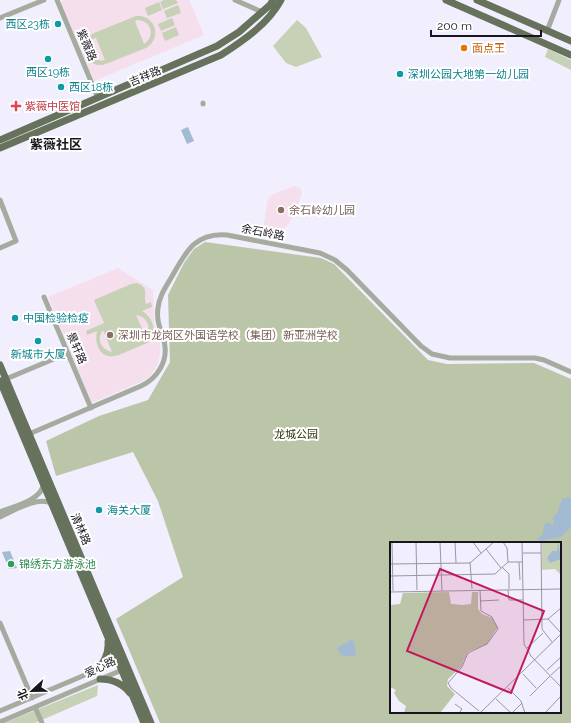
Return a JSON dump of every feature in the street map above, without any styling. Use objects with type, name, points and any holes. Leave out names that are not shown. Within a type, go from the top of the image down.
[{"type":"main road","name":"吉祥路","points":[[0,140],[218,46],[240,32],[270,5],[273,0]]},
{"type":"main road","name":"吉祥路","points":[[0,148],[221,55],[245,40],[275,11],[282,0]]},
{"type":"main road","points":[[446,0],[571,55]]},
{"type":"main road","points":[[476,0],[571,41]]},
{"type":"main road","name":"清林路","points":[[0,365],[3,380],[43,484],[144,723]]},
{"type":"main road","name":"清林路","points":[[3,380],[29,434],[151,723]]},
{"type":"main road","points":[[95,671],[102,663],[108,652],[107,636]]},
{"type":"main road","points":[[100,679],[117,682],[128,690],[133,697]]},
{"type":"street","points":[[0,18],[44,0]]},
{"type":"street","name":"紫薇路","points":[[57,0],[98,98]]},
{"type":"street","points":[[235,0],[262,12]]},
{"type":"street","points":[[547,31],[560,0]]},
{"type":"street","points":[[0,200],[16,241],[0,248]]},
{"type":"street","name":"余石岭路","points":[[29,434],[141,386],[156,376],[165,355],[164,341],[159,326],[158,317],[158,308],[161,296],[189,248],[200,240],[218,235],[231,236],[315,252],[330,257],[347,270],[421,346],[437,355],[450,358],[535,358],[544,360],[571,372]]},
{"type":"street","name":"景轩路","points":[[44,297],[91,408]]},
{"type":"street","points":[[3,380],[68,353]]},
{"type":"street","points":[[0,512],[37,496],[43,489],[43,484]]},
{"type":"street","points":[[0,517],[39,501],[52,504]]},
{"type":"street","points":[[0,623],[32,698]]},
{"type":"street","name":"爱心路","points":[[0,711],[118,661],[126,663],[122,670],[0,722]]},
{"type":"street","points":[[35,707],[42,723]]},
{"type":"shaded area","points":[[64,0],[189,0],[204,35],[94,81],[61,2]]},
{"type":"shaded area","name":"余石岭幼儿园","points":[[294,186],[300,188],[302,193],[294,215],[288,225],[283,229],[280,241],[269,239],[263,230],[268,198]]},
{"type":"shaded area","name":"深圳市龙岗区外国语学校（集团）新亚洲学校","points":[[118,268],[153,290],[154,322],[160,342],[160,354],[157,366],[145,380],[92,403],[48,297]]},
{"type":"green space","points":[[164,0],[176,0],[178,3],[163,9],[160,2]]},
{"type":"green space","points":[[159,2],[162,10],[148,16],[145,8]]},
{"type":"green space","points":[[178,5],[181,13],[167,18],[164,11]]},
{"type":"green space","points":[[136,16],[143,16],[152,23],[155,33],[151,44],[146,48],[103,65],[96,65],[87,58],[84,48],[89,37],[94,33]],"holes":[[[137,20],[149,25],[151,33],[150,37],[144,44],[135,21]],[[96,38],[105,60],[100,61],[95,59],[88,50],[91,41]]]},
{"type":"green space","points":[[172,18],[175,25],[161,31],[158,24]]},
{"type":"green space","points":[[297,20],[306,28],[322,57],[296,67],[286,63],[273,46]]},
{"type":"green space","points":[[176,27],[179,35],[165,41],[162,33]]},
{"type":"green space","points":[[548,49],[571,60],[571,70],[545,57]]},
{"type":"green space","name":"龙城公园","points":[[205,242],[321,258],[334,264],[428,360],[447,364],[534,363],[571,379],[571,723],[160,723],[116,619],[183,577],[158,501],[133,452],[56,476],[46,441],[99,416],[148,400],[170,362],[168,295],[184,263],[194,249]]},
{"type":"green space","points":[[137,283],[141,285],[145,289],[146,304],[151,302],[152,307],[142,311],[152,321],[154,331],[153,335],[147,343],[122,354],[115,356],[105,355],[99,350],[97,345],[97,331],[87,335],[86,331],[104,323],[94,300],[131,284]],"holes":[[[136,315],[143,318],[148,324],[149,330],[146,338]],[[103,330],[112,352],[102,347],[100,337]]]},
{"type":"green space","points":[[98,685],[97,696],[35,723],[4,723]]},
{"type":"water","points":[[188,127],[194,141],[187,144],[181,130]]},
{"type":"water","points":[[567,497],[571,498],[571,527],[561,537],[540,541],[537,539],[543,534],[544,524],[547,522],[553,525],[554,522],[552,518],[557,513],[562,499]]},
{"type":"water","name":"锦绣东方游泳池","points":[[10,551],[17,568],[9,569],[2,552]]},
{"type":"water","points":[[351,640],[354,641],[356,654],[354,656],[343,656],[337,648]]},
{"type":"place","name":"西区23栋","points":[[58,24]]},
{"type":"place","name":"面点王","points":[[464,48]]},
{"type":"place","name":"西区19栋","points":[[48,59]]},
{"type":"place","name":"深圳公园大地第一幼儿园","points":[[400,74]]},
{"type":"place","name":"西区18栋","points":[[61,87]]},
{"type":"place","name":"紫薇中医馆","points":[[16,106]]},
{"type":"place","name":"余石岭幼儿园","points":[[281,210]]},
{"type":"place","name":"中国检验检疫","points":[[15,318]]},
{"type":"place","name":"深圳市龙岗区外国语学校（集团）新亚洲学校","points":[[110,335]]},
{"type":"place","name":"新城市大厦","points":[[38,341]]},
{"type":"place","name":"海关大厦","points":[[99,510]]},
{"type":"place","name":"锦绣东方游泳池","points":[[11,564]]},
{"type":"district","name":"紫薇社区","points":[[56,144]]}]
